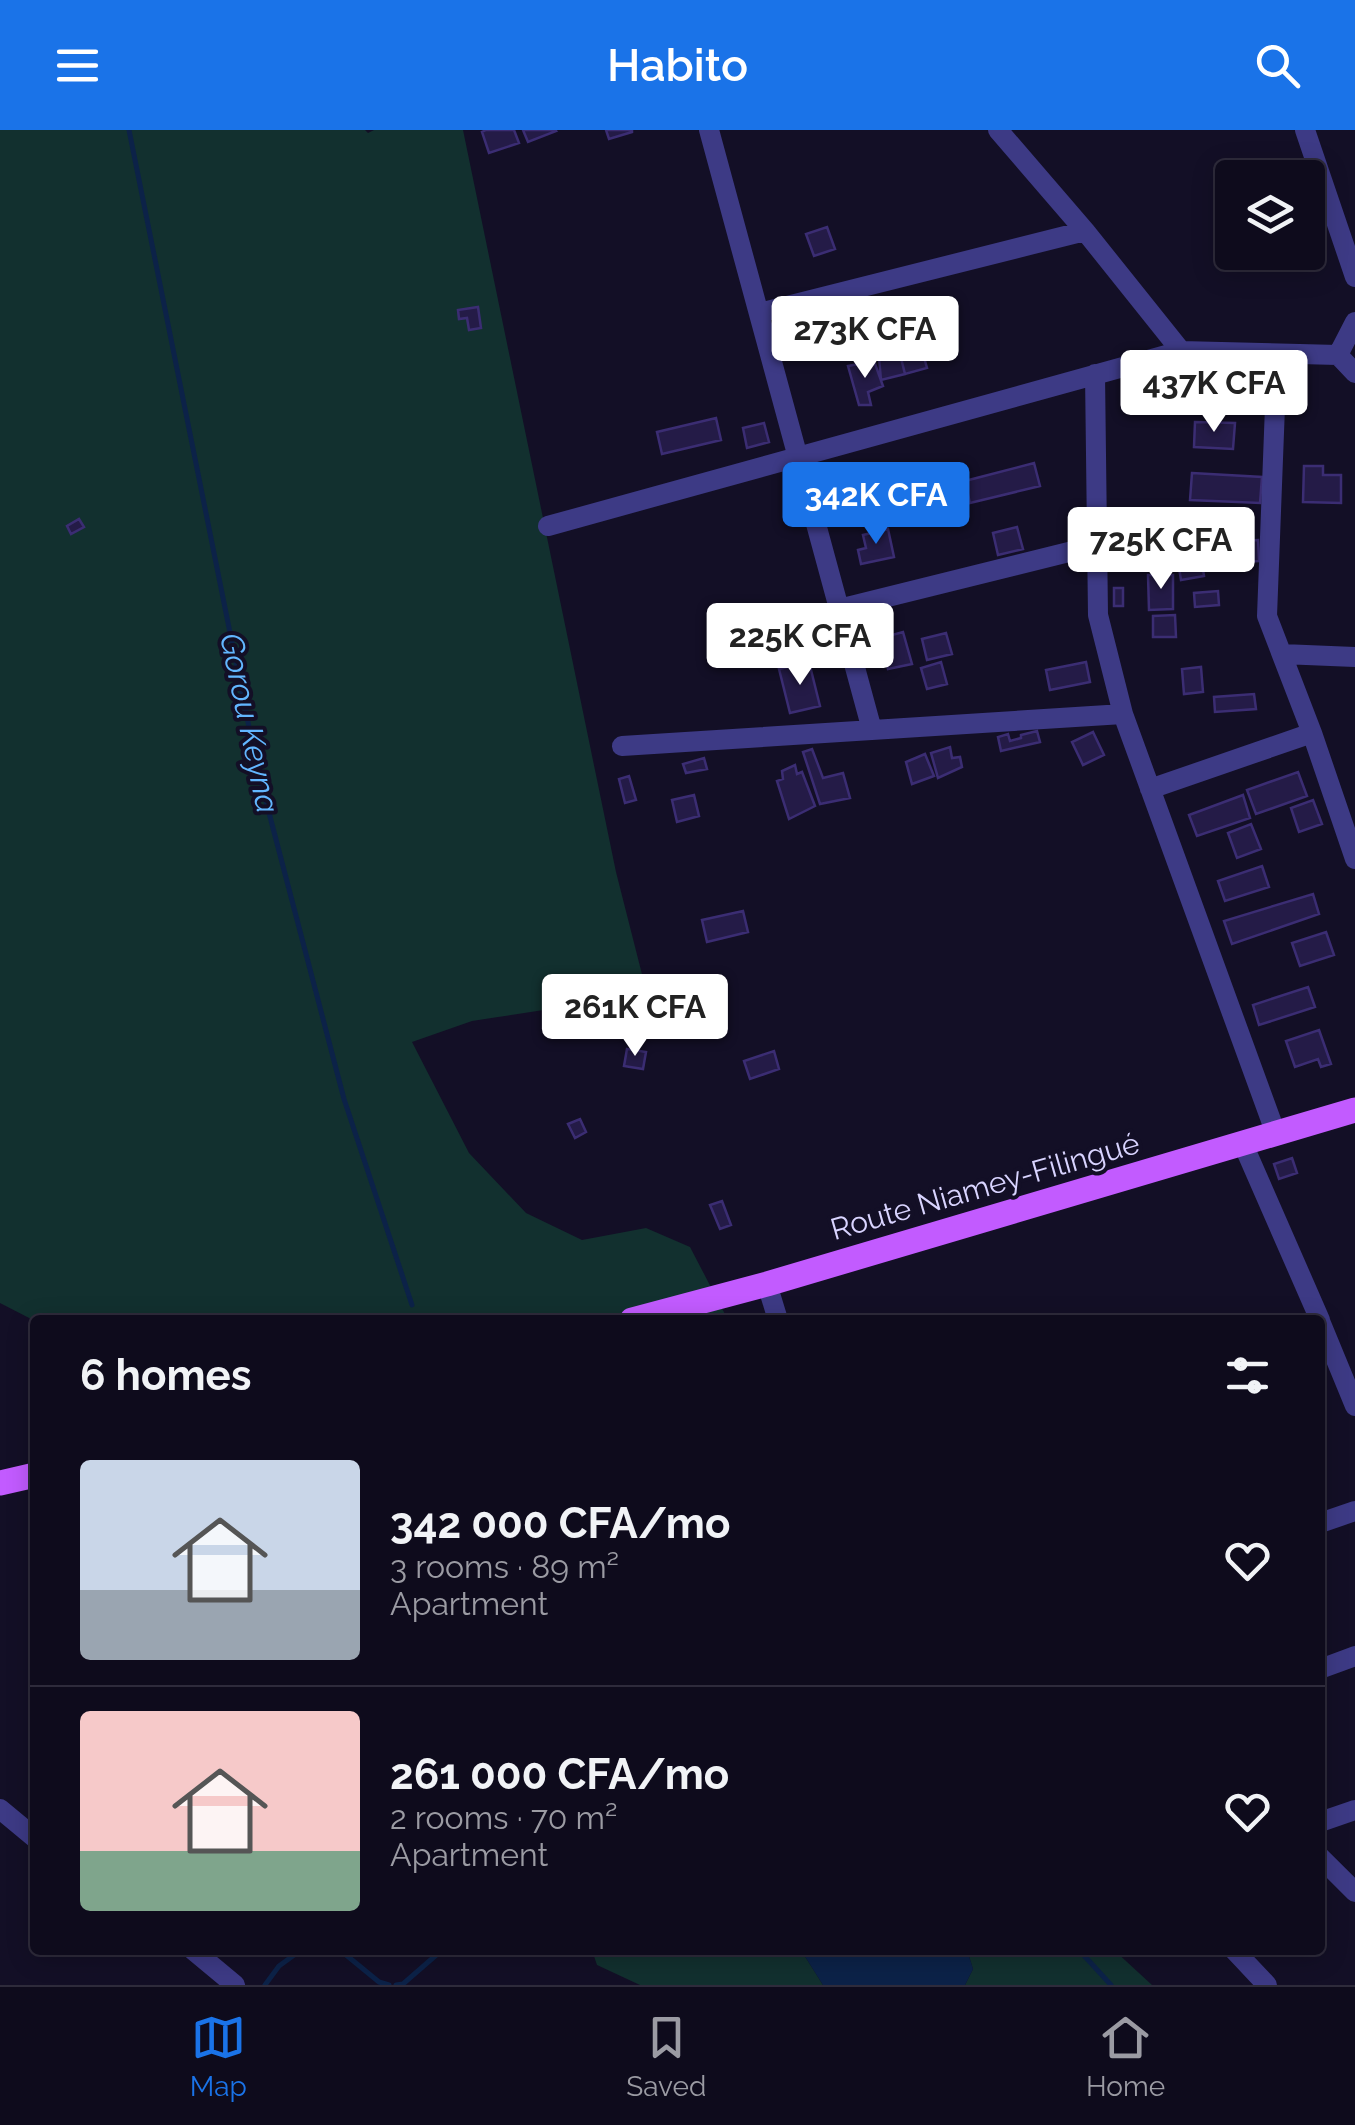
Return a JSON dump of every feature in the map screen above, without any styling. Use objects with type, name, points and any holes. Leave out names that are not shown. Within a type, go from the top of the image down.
[{"type":"main road","name":"Route Niamey-Filingué","points":[[651,1315],[1355,1110]]},
{"type":"main road","points":[[0,1483],[30,1476]]},
{"type":"street","points":[[709,130],[872,730]]},
{"type":"street","points":[[998,130],[1181,350]]},
{"type":"street","points":[[1305,130],[1355,277]]},
{"type":"street","points":[[759,314],[1085,231]]},
{"type":"street","points":[[1338,356],[1355,322]]},
{"type":"street","points":[[548,526],[1181,350],[1338,356],[1355,372]]},
{"type":"street","points":[[1277,354],[1267,616],[1355,859]]},
{"type":"street","points":[[1095,374],[1098,614],[1123,714],[1276,1134]]},
{"type":"street","points":[[839,610],[1097,545]]},
{"type":"street","points":[[1282,654],[1355,657]]},
{"type":"street","points":[[622,746],[1123,714]]},
{"type":"street","points":[[1150,789],[1312,733]]},
{"type":"street","points":[[1243,1144],[1318,1315]]},
{"type":"street","points":[[767,1284],[776,1315]]},
{"type":"street","points":[[1325,1329],[1349,1370],[1355,1406]]},
{"type":"street","points":[[1325,1378],[1349,1370]]},
{"type":"street","points":[[1325,1522],[1355,1511]]},
{"type":"street","points":[[1325,1667],[1355,1656]]},
{"type":"street","points":[[0,1809],[30,1834]]},
{"type":"street","points":[[1325,1820],[1355,1810]]},
{"type":"street","points":[[1325,1862],[1355,1892]]},
{"type":"street","points":[[199,1955],[235,1985]]},
{"type":"street","points":[[1239,1955],[1267,1985]]},
{"type":"green space","points":[[0,130],[463,130],[616,872],[647,994],[472,1021],[412,1042],[469,1153],[526,1213],[582,1240],[646,1228],[690,1247],[725,1315],[30,1315],[30,1318],[0,1303]]},
{"type":"green space","points":[[594,1955],[804,1955],[823,1985],[640,1985],[597,1965]]},
{"type":"green space","points":[[969,1955],[1119,1955],[1152,1985],[965,1985],[973,1969]]},
{"type":"water","points":[[804,1955],[969,1955],[973,1969],[965,1985],[823,1985]]},
{"type":"building","points":[[514,130],[519,143],[489,153],[482,132]]},
{"type":"building","points":[[523,130],[555,130],[556,131],[528,142]]},
{"type":"building","points":[[606,130],[632,130],[632,132],[609,139]]},
{"type":"building","points":[[827,227],[835,249],[814,256],[806,234]]},
{"type":"building","points":[[478,307],[481,328],[469,330],[467,318],[459,319],[458,310]]},
{"type":"building","points":[[921,347],[927,368],[905,374],[900,354]]},
{"type":"building","points":[[900,354],[905,374],[881,380],[879,357]]},
{"type":"building","points":[[874,361],[883,386],[868,392],[871,405],[859,405],[848,366]]},
{"type":"building","points":[[716,418],[721,440],[662,454],[657,432]]},
{"type":"building","points":[[1195,422],[1235,423],[1233,449],[1194,447]]},
{"type":"building","points":[[764,423],[769,442],[747,448],[743,428]]},
{"type":"building","points":[[1034,463],[1040,486],[970,503],[965,481]]},
{"type":"building","points":[[1304,466],[1323,466],[1323,475],[1341,475],[1341,503],[1303,502]]},
{"type":"building","points":[[1192,473],[1262,477],[1260,503],[1190,500]]},
{"type":"building","points":[[922,494],[928,517],[888,526],[883,502]]},
{"type":"building","points":[[1220,515],[1220,537],[1186,541],[1187,516]]},
{"type":"building","points":[[79,519],[84,527],[71,534],[67,526]]},
{"type":"building","points":[[1017,527],[1023,549],[998,555],[993,533]]},
{"type":"building","points":[[888,529],[894,557],[861,564],[858,550],[866,548],[863,535]]},
{"type":"building","points":[[1258,540],[1259,561],[1239,562],[1238,541]]},
{"type":"building","points":[[1228,541],[1230,563],[1207,564],[1206,542]]},
{"type":"building","points":[[1202,563],[1204,576],[1181,580],[1179,568]]},
{"type":"building","points":[[1148,575],[1173,575],[1173,609],[1149,610]]},
{"type":"building","points":[[1114,588],[1123,588],[1123,606],[1114,606]]},
{"type":"building","points":[[1218,591],[1219,605],[1195,607],[1194,593]]},
{"type":"building","points":[[1175,615],[1176,637],[1153,637],[1153,616]]},
{"type":"building","points":[[903,632],[912,664],[888,669],[881,638]]},
{"type":"building","points":[[946,633],[952,654],[927,660],[922,639]]},
{"type":"building","points":[[809,662],[820,706],[790,713],[779,669]]},
{"type":"building","points":[[941,662],[947,684],[927,689],[921,668]]},
{"type":"building","points":[[1086,662],[1090,682],[1050,690],[1046,670]]},
{"type":"building","points":[[1201,667],[1203,692],[1184,694],[1182,669]]},
{"type":"building","points":[[1254,694],[1256,709],[1215,712],[1214,697]]},
{"type":"building","points":[[1037,731],[1040,742],[1001,751],[998,737],[1008,734],[1010,741]]},
{"type":"building","points":[[1093,732],[1104,755],[1083,765],[1072,742]]},
{"type":"building","points":[[950,747],[952,758],[960,757],[962,767],[938,778],[931,753]]},
{"type":"building","points":[[812,749],[823,778],[843,773],[850,798],[820,804],[803,752]]},
{"type":"building","points":[[925,754],[934,776],[912,784],[906,762]]},
{"type":"building","points":[[704,758],[707,769],[686,773],[683,764]]},
{"type":"building","points":[[795,765],[797,774],[802,772],[815,806],[789,819],[777,781],[783,779],[782,771]]},
{"type":"building","points":[[1298,772],[1307,796],[1256,814],[1247,790]]},
{"type":"building","points":[[629,776],[636,800],[625,803],[619,779]]},
{"type":"building","points":[[694,795],[699,816],[677,822],[672,800]]},
{"type":"building","points":[[1243,795],[1250,818],[1197,836],[1189,815]]},
{"type":"building","points":[[1313,800],[1322,824],[1299,832],[1291,808]]},
{"type":"building","points":[[1251,824],[1261,849],[1237,858],[1228,833]]},
{"type":"building","points":[[1262,866],[1269,887],[1225,901],[1218,881]]},
{"type":"building","points":[[1313,894],[1319,914],[1232,944],[1224,921]]},
{"type":"building","points":[[743,911],[748,932],[707,942],[702,920]]},
{"type":"building","points":[[1326,932],[1334,955],[1300,966],[1292,943]]},
{"type":"building","points":[[1308,987],[1315,1007],[1259,1025],[1253,1005]]},
{"type":"building","points":[[1319,1030],[1331,1064],[1321,1067],[1318,1059],[1295,1067],[1286,1041]]},
{"type":"building","points":[[627,1049],[646,1052],[643,1069],[624,1066]]},
{"type":"building","points":[[774,1051],[779,1069],[750,1079],[744,1061]]},
{"type":"building","points":[[580,1119],[586,1132],[575,1138],[568,1124]]},
{"type":"building","points":[[1292,1158],[1297,1173],[1279,1179],[1274,1164]]},
{"type":"building","points":[[722,1201],[731,1225],[720,1229],[710,1205]]},
{"type":"waterway","name":"Gorou Keyna","points":[[129,130],[257,767],[344,1099],[412,1305]]},
{"type":"waterway","points":[[265,1985],[279,1966],[294,1955]]},
{"type":"waterway","points":[[346,1955],[379,1982],[389,1985]]},
{"type":"waterway","points":[[396,1985],[403,1984],[436,1955]]},
{"type":"waterway","points":[[1084,1955],[1111,1985]]}]
